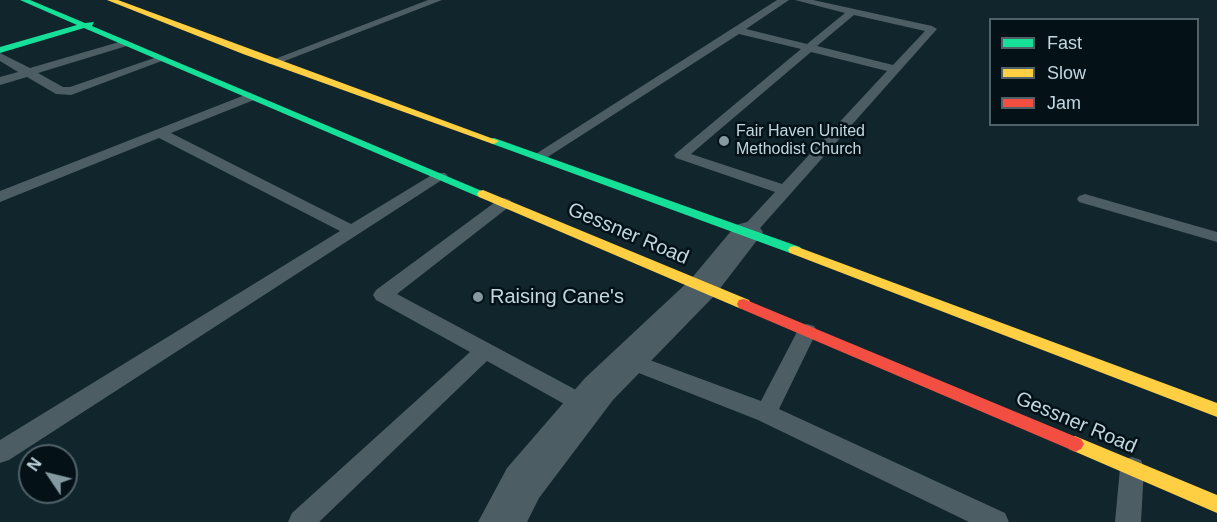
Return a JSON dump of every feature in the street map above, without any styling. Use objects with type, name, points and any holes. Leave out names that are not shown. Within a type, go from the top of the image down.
[{"type":"main road","name":"Gessner Road","points":[[24,0],[1217,504]]},
{"type":"main road","name":"Gessner Road","points":[[111,0],[273,62],[747,232],[1217,410]]},
{"type":"main road","points":[[0,50],[156,5]]},
{"type":"street","points":[[502,522],[524,483],[585,405],[703,287],[747,232]]},
{"type":"lane","points":[[273,62],[437,0]]},
{"type":"lane","points":[[538,157],[784,0]]},
{"type":"lane","points":[[747,232],[932,29],[800,0]]},
{"type":"lane","points":[[786,190],[681,155],[853,11]]},
{"type":"lane","points":[[737,30],[895,69]]},
{"type":"lane","points":[[0,81],[126,43]]},
{"type":"lane","points":[[0,56],[60,91],[71,91],[161,58]]},
{"type":"lane","points":[[0,197],[250,96]]},
{"type":"lane","points":[[160,133],[352,231]]},
{"type":"lane","points":[[0,453],[440,176]]},
{"type":"lane","points":[[1085,199],[1217,237]]},
{"type":"lane","points":[[504,203],[383,295],[585,405]]},
{"type":"lane","points":[[766,414],[807,331]]},
{"type":"lane","points":[[301,522],[484,351]]},
{"type":"lane","points":[[628,360],[766,414],[996,522]]},
{"type":"lane","points":[[1128,522],[1132,468]]},
{"type":"traffic: fast","points":[[24,0],[483,194]]},
{"type":"traffic: fast","points":[[0,50],[91,24]]},
{"type":"traffic: fast","points":[[494,141],[795,250]]},
{"type":"traffic: slow","points":[[111,0],[246,52],[494,141]]},
{"type":"traffic: slow","points":[[483,194],[744,304]]},
{"type":"traffic: slow","points":[[795,250],[1217,410]]},
{"type":"traffic: slow","points":[[1075,444],[1217,504]]},
{"type":"traffic: jam","points":[[744,304],[1075,444]]},
{"type":"place","name":"Fair Haven United Methodist Church","points":[[724,141]]},
{"type":"place","name":"Raising Cane's","points":[[478,297]]}]
